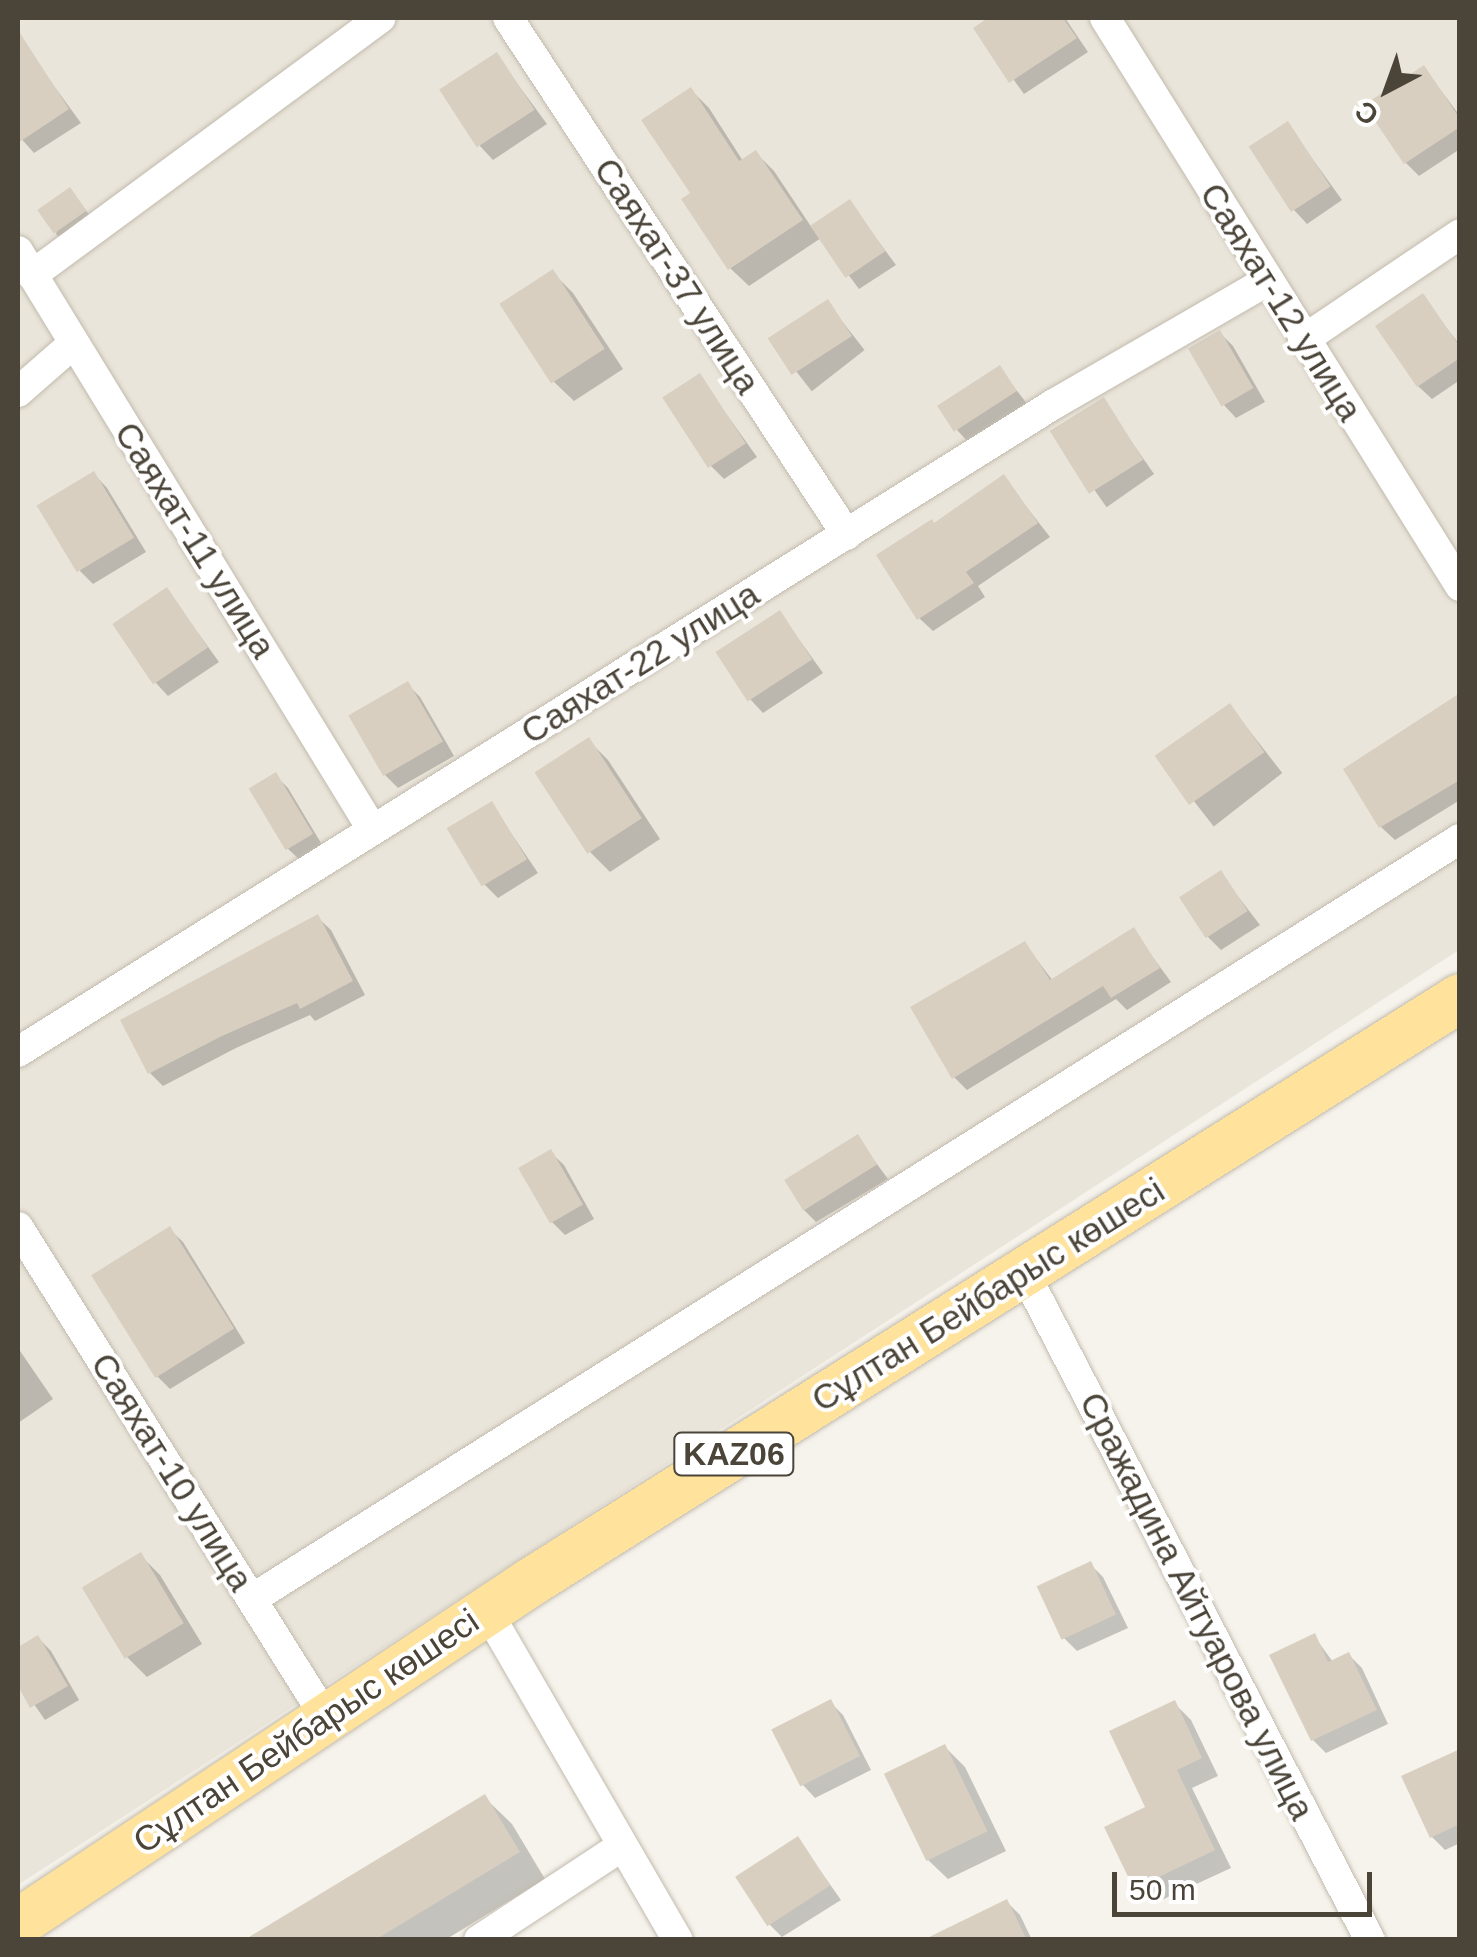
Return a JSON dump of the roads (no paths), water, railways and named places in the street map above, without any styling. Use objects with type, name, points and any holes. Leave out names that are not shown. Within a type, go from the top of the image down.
[{"type":"main road","name":"Сұлтан Бейбарыс көшесі","points":[[18,1923],[488,1611],[1460,998]]},
{"type":"street","points":[[25,263],[382,18]]},
{"type":"street","name":"Саяхат-37 улица","points":[[508,18],[847,535]]},
{"type":"street","name":"Саяхат-12 улица","points":[[1105,18],[1460,586]]},
{"type":"street","points":[[1303,340],[1460,234]]},
{"type":"street","name":"Саяхат-11 улица","points":[[25,263],[372,829]]},
{"type":"street","name":"Саяхат-22 улица","points":[[18,1052],[1054,404],[1267,280]]},
{"type":"street","points":[[18,392],[74,343]]},
{"type":"street","points":[[252,1599],[1460,839]]},
{"type":"street","name":"Саяхат-10 улица","points":[[18,1226],[326,1718]]},
{"type":"street","name":"Сражадина Айтуарова улица","points":[[1024,1272],[1370,1940]]},
{"type":"street","points":[[488,1611],[678,1940]]},
{"type":"street","points":[[479,1940],[622,1846]]}]
